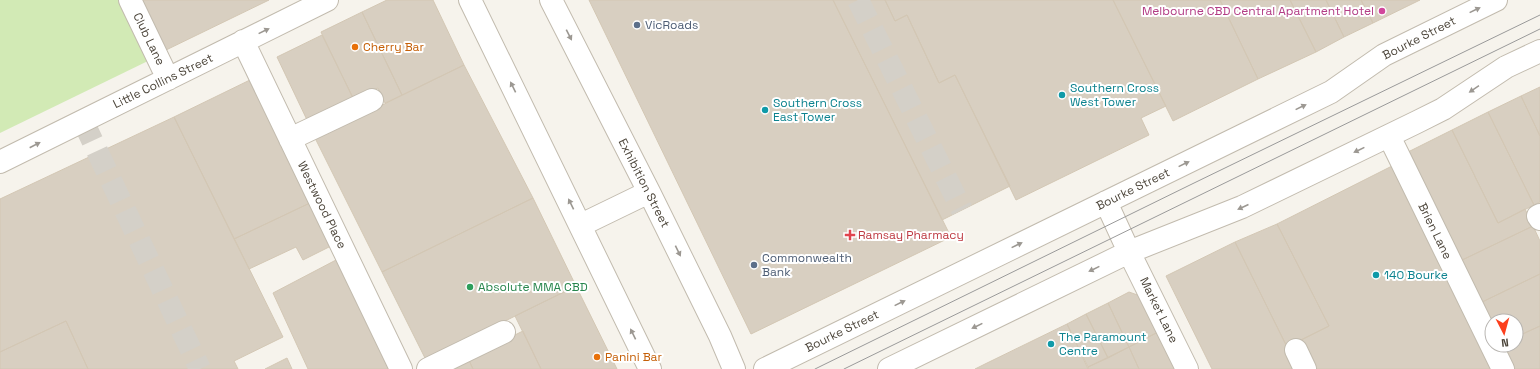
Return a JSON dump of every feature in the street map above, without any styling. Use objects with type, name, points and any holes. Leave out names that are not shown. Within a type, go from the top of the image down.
[{"type":"street","name":"Club Lane","points":[[130,0],[168,79]]},
{"type":"street","name":"Little Collins Street","points":[[0,162],[243,41],[301,6],[327,0]]},
{"type":"street","points":[[470,0],[650,369]]},
{"type":"street","name":"Exhibition Street","points":[[551,0],[649,192],[720,336],[734,369]]},
{"type":"street","name":"Bourke Street","points":[[765,369],[1331,92],[1384,55],[1496,0]]},
{"type":"street","name":"Westwood Place","points":[[243,41],[401,369]]},
{"type":"street","points":[[889,369],[1129,252],[1242,207],[1389,136],[1443,109],[1506,67],[1540,51]]},
{"type":"street","points":[[290,139],[372,100]]},
{"type":"street","name":"Brien Lane","points":[[1389,136],[1503,369]]},
{"type":"street","points":[[581,225],[649,192]]},
{"type":"street","name":"Market Lane","points":[[1106,202],[1187,369]]},
{"type":"street","points":[[1540,215],[1538,216],[1540,219]]},
{"type":"street","points":[[428,369],[504,332]]},
{"type":"green space","points":[[0,0],[120,0],[150,60],[0,133]]},
{"type":"building","points":[[141,0],[269,0],[166,50]]},
{"type":"building","points":[[387,0],[433,0],[464,65],[402,95],[362,12]]},
{"type":"building","name":"Southern Cross East Tower","points":[[589,0],[833,0],[951,237],[751,334]]},
{"type":"building","points":[[833,0],[885,0],[895,21],[907,15],[939,83],[955,75],[1010,186],[942,220]]},
{"type":"building","name":"Southern Cross West Tower","points":[[885,0],[1113,0],[1166,106],[1141,118],[1149,135],[1016,200],[955,75],[939,83],[907,15],[895,21]]},
{"type":"building","points":[[1113,0],[1220,0],[1258,79],[1173,121]]},
{"type":"building","points":[[1220,0],[1290,0],[1316,52],[1258,79]]},
{"type":"building","points":[[1290,0],[1326,0],[1344,37],[1316,52]]},
{"type":"building","points":[[1326,0],[1361,0],[1373,23],[1344,37]]},
{"type":"building","name":"Melbourne CBD Central Apartment Hotel","points":[[1361,0],[1420,0],[1373,23]]},
{"type":"building","points":[[362,12],[402,95],[385,103],[378,88],[354,100],[321,32]]},
{"type":"building","points":[[322,35],[354,100],[308,122],[277,57]]},
{"type":"building","points":[[464,65],[533,198],[382,272],[315,138]]},
{"type":"building","points":[[252,79],[312,202],[234,239],[174,117]]},
{"type":"building","points":[[1540,87],[1540,136],[1521,96]]},
{"type":"building","points":[[1521,96],[1540,136],[1540,202],[1534,205],[1488,112]]},
{"type":"building","points":[[1488,112],[1534,205],[1498,223],[1452,130]]},
{"type":"building","points":[[174,117],[283,337],[234,361],[238,369],[88,369],[66,321],[0,352],[0,199]]},
{"type":"building","points":[[1452,130],[1498,223],[1525,209],[1533,226],[1458,262],[1404,154]]},
{"type":"building","name":"140 Bourke","points":[[1396,164],[1484,346],[1484,353],[1487,353],[1495,369],[1310,369],[1297,342],[1329,326],[1277,224]]},
{"type":"building","points":[[533,198],[576,286],[426,360],[382,272]]},
{"type":"building","points":[[312,202],[333,245],[303,260],[296,247],[249,269],[234,239]]},
{"type":"building","points":[[1277,224],[1329,326],[1287,347],[1235,242]]},
{"type":"building","points":[[1533,226],[1540,241],[1540,274],[1478,304],[1458,262]]},
{"type":"building","points":[[1235,242],[1298,369],[1212,369],[1166,276]]},
{"type":"building","points":[[336,260],[396,369],[308,369],[273,293]]},
{"type":"building","points":[[1540,274],[1540,326],[1524,333],[1524,313],[1484,313],[1484,316],[1478,304]]},
{"type":"building","points":[[576,286],[617,369],[541,369],[515,316]]},
{"type":"building","points":[[1129,292],[1146,298],[1162,330],[1129,347],[1108,303]]},
{"type":"building","points":[[1108,303],[1129,347],[1108,358],[1086,314]]},
{"type":"building","points":[[1086,314],[1108,358],[1088,367],[1067,324]]},
{"type":"building","points":[[66,321],[88,369],[0,369],[0,352]]},
{"type":"building","name":"The Paramount Centre","points":[[1067,324],[1088,369],[975,369],[985,364]]},
{"type":"building","points":[[1540,326],[1540,369],[1510,369],[1503,353],[1524,353],[1524,333]]},
{"type":"building","points":[[1162,330],[1180,369],[1139,369],[1129,347]]},
{"type":"building","points":[[523,331],[541,369],[473,369],[468,358]]},
{"type":"building","points":[[1129,347],[1139,369],[1088,369],[1088,367]]},
{"type":"building","points":[[287,358],[292,369],[265,369]]},
{"type":"building","points":[[468,358],[473,369],[449,369]]},
{"type":"tunnel","points":[[858,0],[962,210]]},
{"type":"tunnel","points":[[83,121],[200,369]]},
{"type":"tram line","points":[[815,369],[1540,15]]},
{"type":"tram line","points":[[844,369],[1540,29]]},
{"type":"place","name":"Melbourne CBD Central Apartment Hotel","points":[[1382,11]]},
{"type":"place","name":"VicRoads","points":[[637,25]]},
{"type":"place","name":"Cherry Bar","points":[[355,47]]},
{"type":"place","name":"Southern Cross West Tower","points":[[1062,95]]},
{"type":"place","name":"Southern Cross East Tower","points":[[765,110]]},
{"type":"place","name":"Ramsay Pharmacy","points":[[850,235]]},
{"type":"place","name":"Commonwealth Bank","points":[[754,265]]},
{"type":"place","name":"140 Bourke","points":[[1376,275]]},
{"type":"place","name":"Absolute MMA CBD","points":[[470,287]]},
{"type":"place","name":"The Paramount Centre","points":[[1051,344]]},
{"type":"place","name":"Panini Bar","points":[[597,357]]}]
